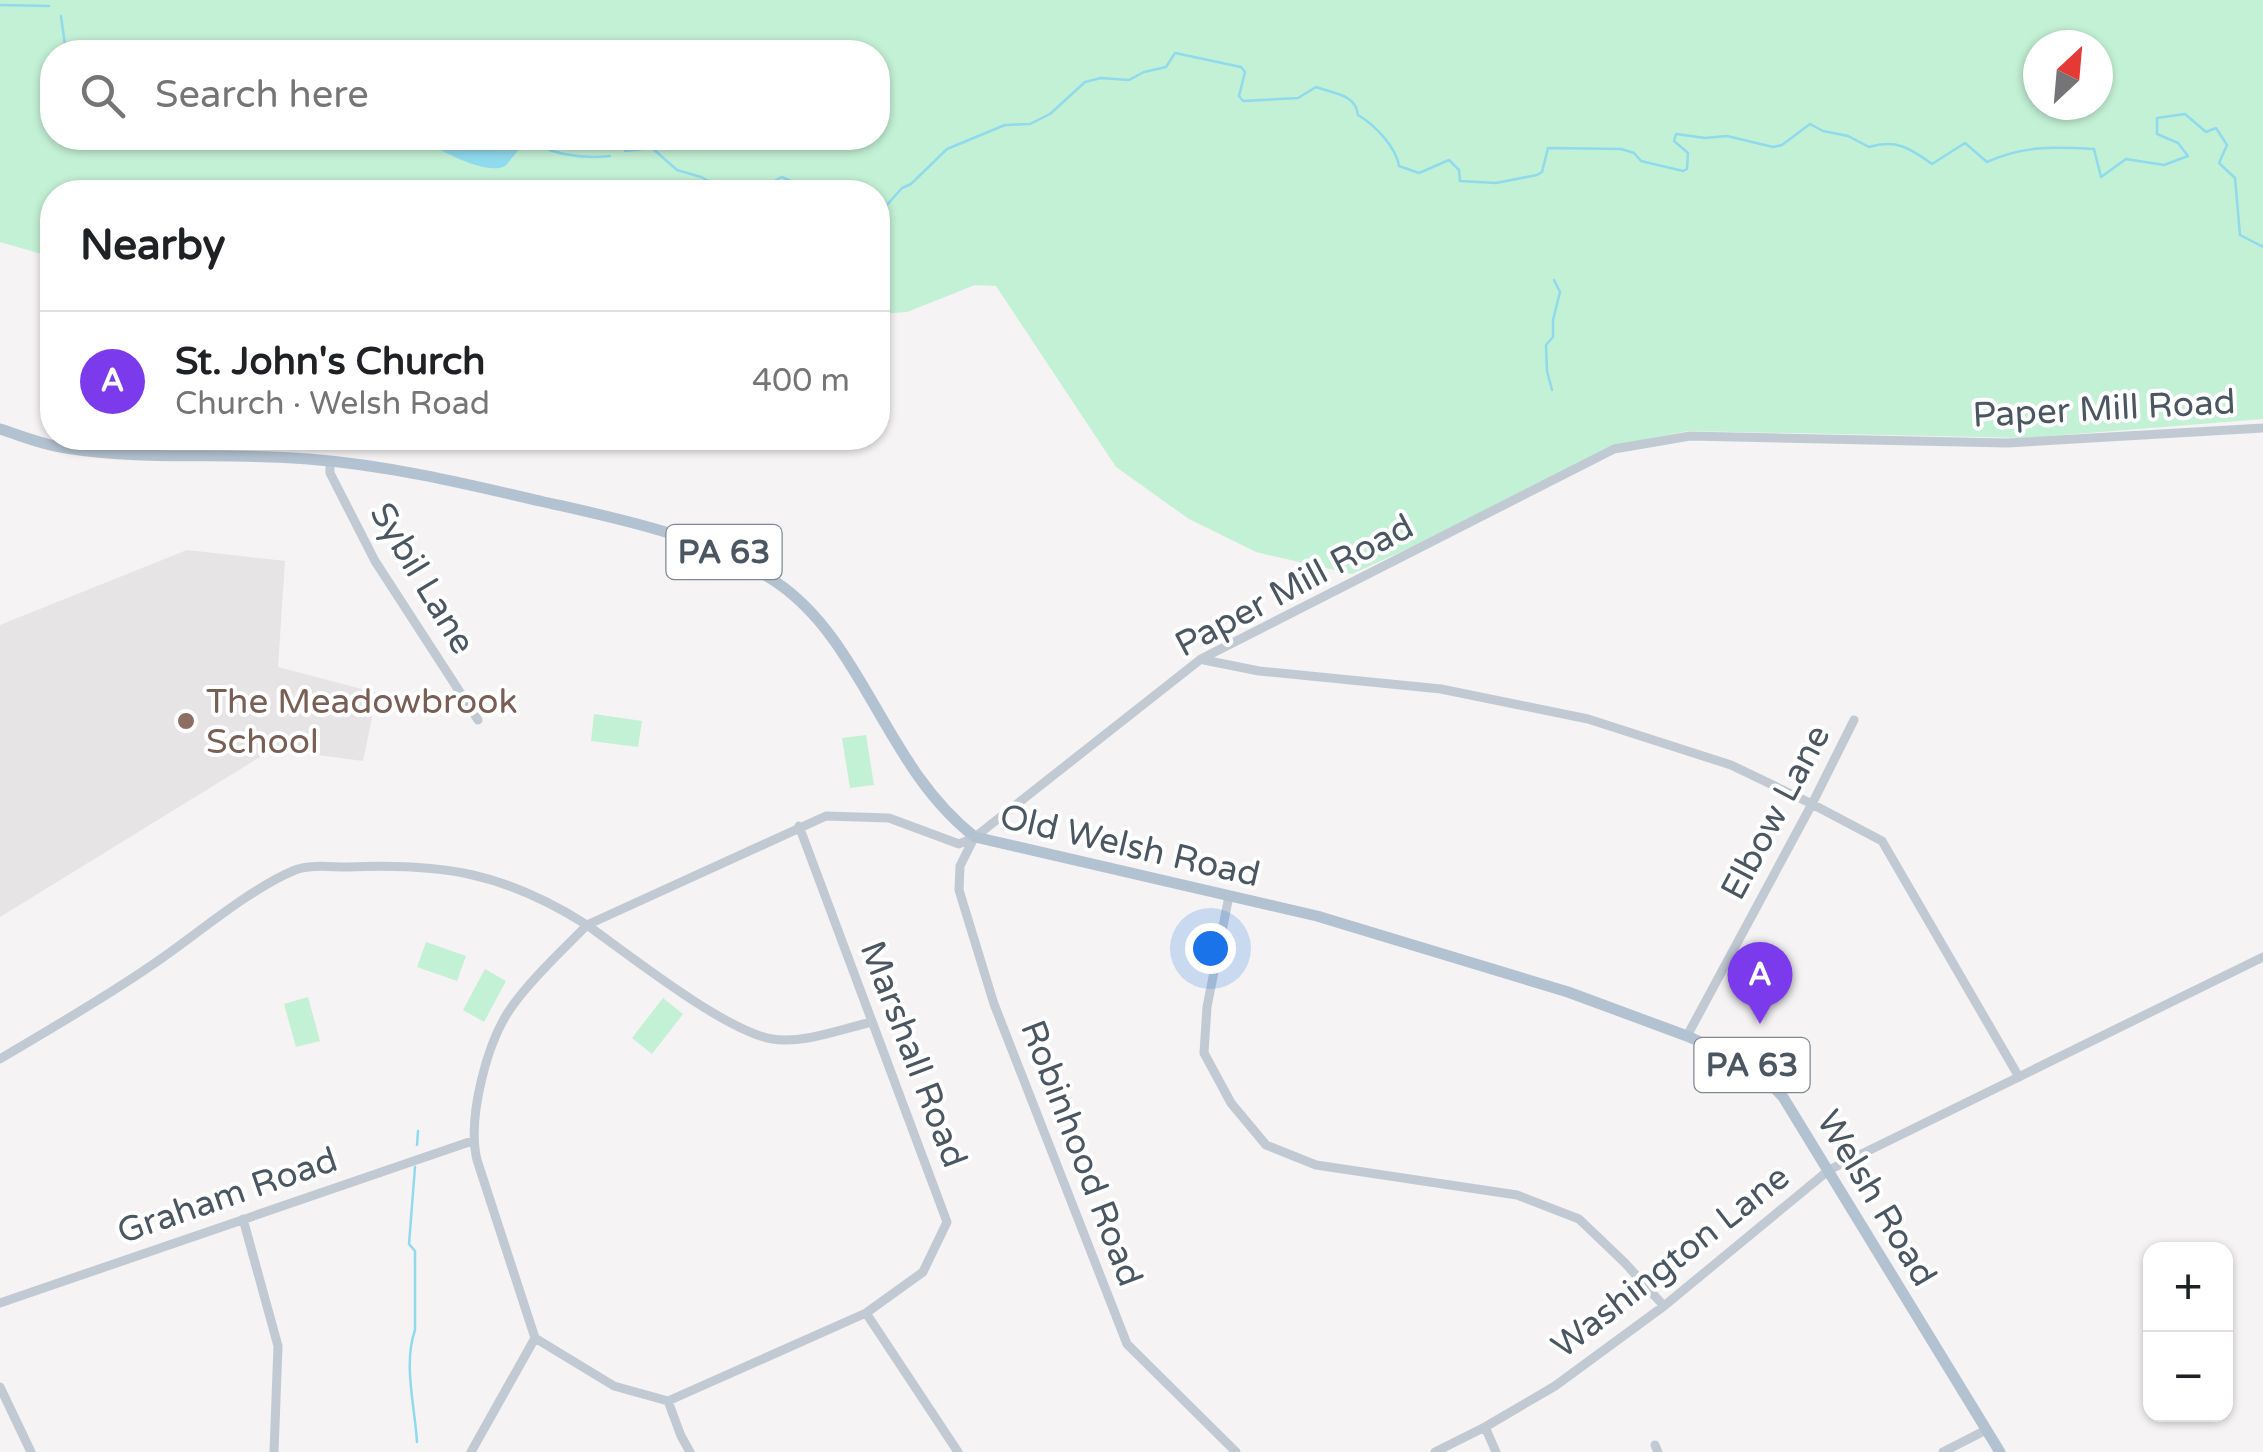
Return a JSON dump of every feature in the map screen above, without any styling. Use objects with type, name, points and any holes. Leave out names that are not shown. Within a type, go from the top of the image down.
[{"type":"main road","name":"Old Welsh Road","points":[[0,429],[40,442]]},
{"type":"main road","name":"Old Welsh Road","points":[[82,450],[330,462],[406,470],[591,512],[721,551],[778,583],[820,622],[932,798],[975,837],[1317,916]]},
{"type":"main road","name":"Welsh Road","points":[[1317,916],[1568,992],[1687,1036],[1756,1068],[1784,1097],[2000,1452]]},
{"type":"street","name":"Paper Mill Road","points":[[975,837],[1201,659],[1614,450],[1690,436],[2008,444],[2263,428]]},
{"type":"street","name":"Sybil Lane","points":[[330,462],[330,472],[375,561],[478,720]]},
{"type":"street","points":[[1201,659],[1259,670],[1441,689],[1588,719],[1731,765],[1812,804],[1882,841],[2019,1078]]},
{"type":"street","name":"Elbow Lane","points":[[1687,1036],[1854,720]]},
{"type":"street","points":[[690,1452],[668,1401],[614,1386],[536,1338],[472,1141],[482,1081],[507,1014],[587,925],[799,826],[826,816],[888,818],[959,844],[975,837]]},
{"type":"street","name":"Marshall Road","points":[[668,1401],[866,1314],[923,1272],[947,1222],[799,826]]},
{"type":"street","name":"Robinhood Road","points":[[975,837],[960,866],[959,890],[994,1004],[1127,1344],[1236,1452]]},
{"type":"street","points":[[0,1059],[146,970],[266,886],[299,868],[394,865],[450,869],[494,879],[544,898],[677,989],[748,1031],[773,1039],[803,1038],[872,1022]]},
{"type":"street","points":[[1229,896],[1206,1006],[1204,1053],[1231,1103],[1266,1145],[1316,1165],[1517,1195],[1579,1219],[1664,1306]]},
{"type":"street","name":"Washington Lane","points":[[1435,1452],[1555,1386],[1664,1306],[1828,1170],[2263,957]]},
{"type":"street","name":"Graham Road","points":[[0,1303],[472,1141]]},
{"type":"street","points":[[243,1218],[278,1346],[274,1452]]},
{"type":"street","points":[[866,1314],[958,1452]]},
{"type":"street","points":[[471,1452],[536,1338]]},
{"type":"street","points":[[0,1387],[32,1452]]},
{"type":"street","points":[[1486,1427],[1496,1452]]},
{"type":"street","points":[[1943,1452],[1986,1430]]},
{"type":"shaded area","name":"The Meadowbrook School","points":[[187,550],[285,561],[278,667],[377,693],[363,761],[273,749],[0,917],[0,625]]},
{"type":"green space","points":[[0,0],[2263,0],[2263,419],[2026,438],[1688,431],[1610,446],[1436,536],[1352,574],[1256,552],[1189,519],[1116,467],[996,286],[975,285],[907,312],[890,313],[890,180],[40,180],[40,254],[0,242]]},
{"type":"green space","points":[[594,714],[642,721],[638,747],[591,741]]},
{"type":"green space","points":[[866,735],[874,785],[850,788],[842,738]]},
{"type":"green space","points":[[426,942],[466,956],[457,981],[417,967]]},
{"type":"green space","points":[[485,969],[506,981],[484,1022],[463,1010]]},
{"type":"green space","points":[[308,997],[320,1041],[296,1047],[284,1004]]},
{"type":"green space","points":[[663,998],[683,1014],[652,1054],[632,1038]]},
{"type":"water","points":[[442,150],[518,150],[505,166],[497,168],[463,161]]},
{"type":"waterway","points":[[0,5],[49,6]]},
{"type":"waterway","points":[[61,16],[64,40]]},
{"type":"waterway","points":[[890,202],[947,149],[1005,125],[1030,124],[1050,114],[1085,82],[1101,78],[1129,80],[1166,67],[1175,53],[1241,67],[1245,72],[1239,96],[1243,101],[1298,98],[1316,87],[1342,95],[1384,137],[1399,166],[1419,173],[1449,160],[1459,170],[1460,181],[1496,183],[1537,175],[1542,172],[1548,148],[1621,149],[1634,153],[1641,161],[1683,171],[1687,169],[1688,153],[1674,141],[1676,134],[1727,136],[1773,147],[1782,145],[1810,124],[1869,147],[1902,147],[1932,164],[1965,143],[1987,162],[2026,150],[2094,149],[2101,177],[2126,159],[2164,165],[2188,156],[2178,143],[2157,134],[2157,118],[2185,114],[2206,132],[2216,128],[2227,145],[2219,163],[2235,178],[2240,235],[2263,247]]},
{"type":"waterway","points":[[553,150],[590,157],[610,156]]},
{"type":"waterway","points":[[625,151],[634,150]]},
{"type":"waterway","points":[[654,150],[677,170],[707,180]]},
{"type":"waterway","points":[[776,180],[788,180]]},
{"type":"waterway","points":[[1552,390],[1546,345],[1553,337],[1560,292],[1554,280]]},
{"type":"waterway","points":[[417,1145],[418,1131]]},
{"type":"waterway","points":[[415,1167],[409,1244],[415,1251],[415,1330],[410,1371],[417,1442]]},
{"type":"place","name":"The Meadowbrook School","points":[[186,721]]},
{"type":"place","name":"St. John's Church","points":[[1760,1024]]}]
